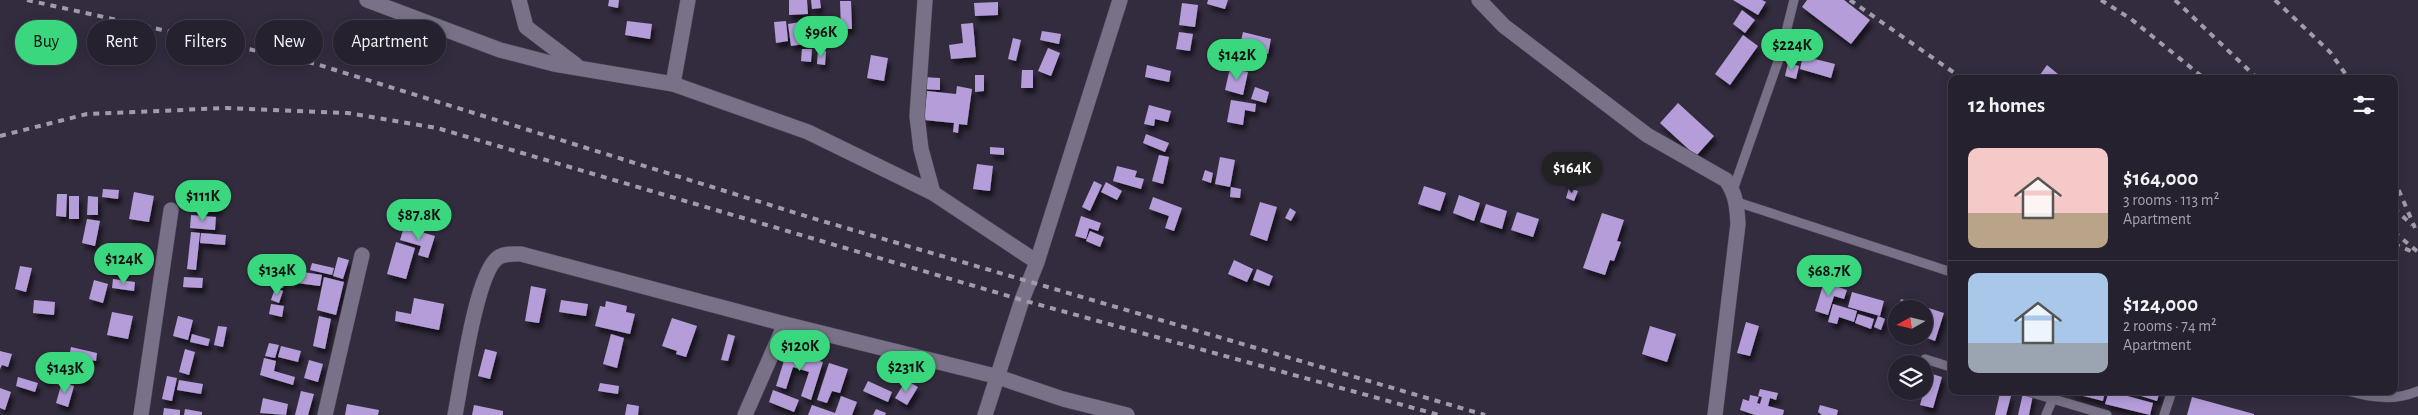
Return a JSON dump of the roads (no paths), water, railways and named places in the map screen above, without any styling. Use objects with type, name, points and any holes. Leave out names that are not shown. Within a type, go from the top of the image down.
[{"type":"street","points":[[367,0],[500,50],[554,64],[673,84],[808,132],[933,193],[1037,262]]},
{"type":"street","points":[[519,0],[526,27],[535,36],[578,67]]},
{"type":"street","points":[[673,84],[688,0]]},
{"type":"street","points":[[925,0],[917,116],[921,149],[933,193]]},
{"type":"street","points":[[985,415],[996,376],[1037,262],[1120,0]]},
{"type":"street","points":[[1479,0],[1504,26],[1647,136],[1726,180],[1735,196],[1738,224],[1716,415]]},
{"type":"street","points":[[141,415],[171,210]]},
{"type":"street","points":[[455,415],[482,287],[494,261],[499,257],[509,254],[529,256],[785,324],[996,376],[1063,400],[1127,415]]},
{"type":"street","points":[[325,415],[362,255]]},
{"type":"street","points":[[745,415],[785,324]]},
{"type":"lane","points":[[1794,0],[1780,56],[1735,196],[1948,271]]},
{"type":"lane","points":[[1933,361],[1948,366]]},
{"type":"lane","points":[[2369,395],[2384,398],[2406,396],[2418,391]]},
{"type":"lane","points":[[2164,415],[2171,395]]},
{"type":"lane","points":[[2046,415],[2055,396],[2107,415]]},
{"type":"railway","points":[[27,0],[316,64],[812,218],[1485,415]]},
{"type":"railway","points":[[1850,0],[1957,75]]},
{"type":"railway","points":[[2101,0],[2131,19],[2200,75]]},
{"type":"railway","points":[[2175,0],[2254,75]]},
{"type":"railway","points":[[2275,0],[2330,52],[2346,75]]},
{"type":"railway","points":[[0,136],[87,114],[227,108],[348,113],[437,128],[1022,300],[1439,415]]},
{"type":"railway","points":[[2398,188],[2415,228]]},
{"type":"railway","points":[[2398,212],[2412,225]]},
{"type":"railway","points":[[2398,235],[2418,252]]},
{"type":"railway","points":[[2398,246],[2413,252]]}]
